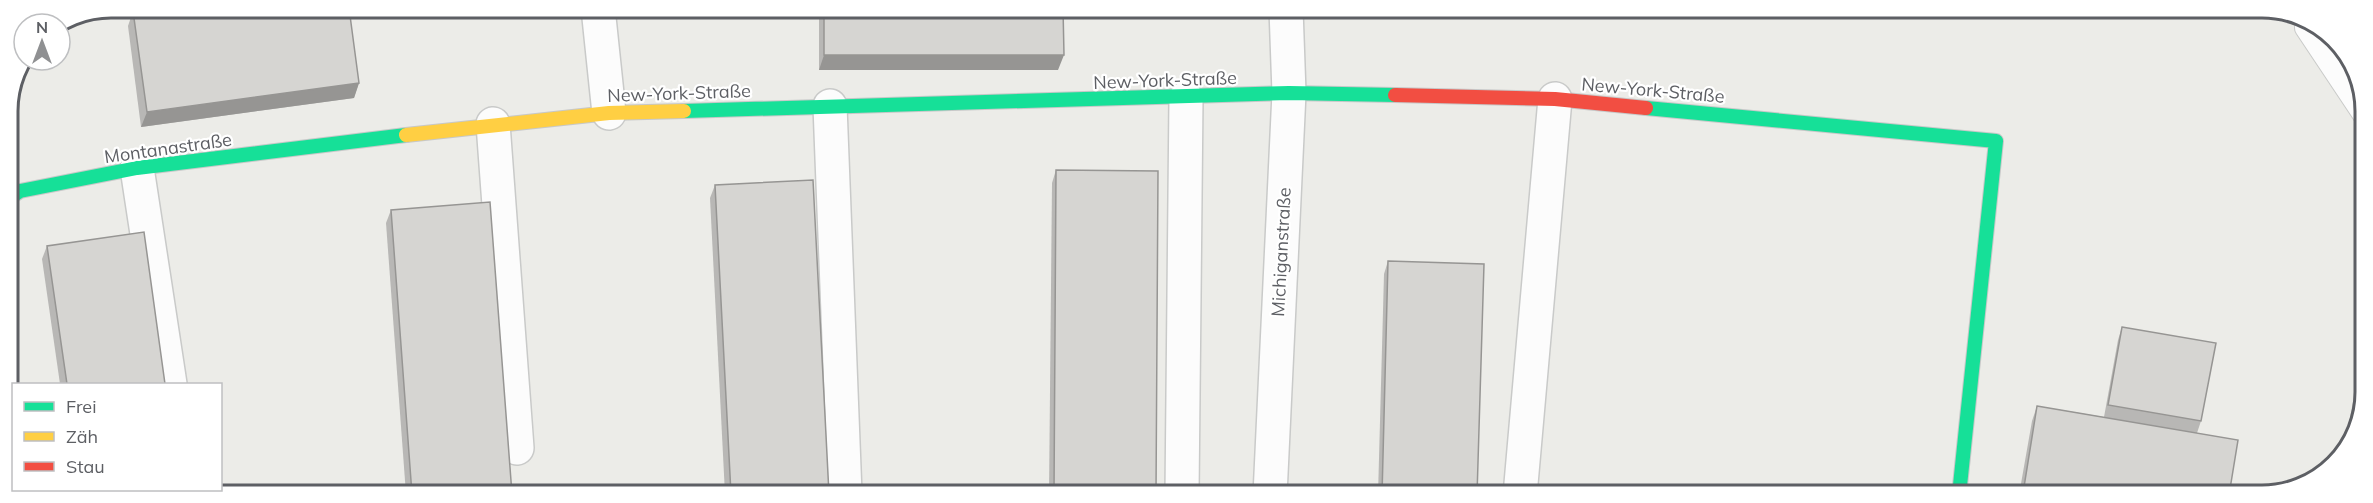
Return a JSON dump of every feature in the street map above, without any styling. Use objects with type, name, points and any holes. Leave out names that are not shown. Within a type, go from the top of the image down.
[{"type":"street","points":[[599,18],[609,113]]},
{"type":"street","name":"Michiganstraße","points":[[1270,485],[1289,93],[1286,18]]},
{"type":"street","name":"New-York-Straße","points":[[335,145],[493,124],[609,113],[1186,98],[1289,93],[1555,99],[1996,141],[1960,485]]},
{"type":"street","points":[[1182,485],[1186,98]]},
{"type":"street","points":[[1521,485],[1555,99]]},
{"type":"street","points":[[830,106],[845,485]]},
{"type":"street","points":[[493,124],[517,448]]},
{"type":"street","name":"Montanastraße","points":[[18,193],[137,168],[335,145]]},
{"type":"street","points":[[137,168],[170,383]]},
{"type":"lane","points":[[2308,31],[2354,100]]},
{"type":"building","points":[[134,18],[350,18],[359,83],[147,112]]},
{"type":"building","points":[[824,18],[1063,18],[1064,55],[824,55]]},
{"type":"building","points":[[1056,170],[1158,171],[1156,485],[1054,485]]},
{"type":"building","points":[[813,180],[829,485],[731,485],[715,185]]},
{"type":"building","points":[[490,202],[511,485],[411,485],[391,210]]},
{"type":"building","points":[[144,232],[165,383],[67,383],[47,246]]},
{"type":"building","points":[[1388,261],[1484,264],[1477,485],[1382,485]]},
{"type":"building","points":[[2122,327],[2216,343],[2201,421],[2108,405]]},
{"type":"building","points":[[2037,406],[2238,440],[2231,485],[2024,485]]},
{"type":"traffic: fast","points":[[684,111],[1289,93],[1395,95]]},
{"type":"traffic: fast","points":[[1646,108],[1996,141],[1960,485]]},
{"type":"traffic: fast","points":[[18,192],[137,168],[406,135]]},
{"type":"traffic: slow","points":[[406,135],[609,113],[684,111]]},
{"type":"traffic: jam","points":[[1395,95],[1555,99],[1646,108]]}]
